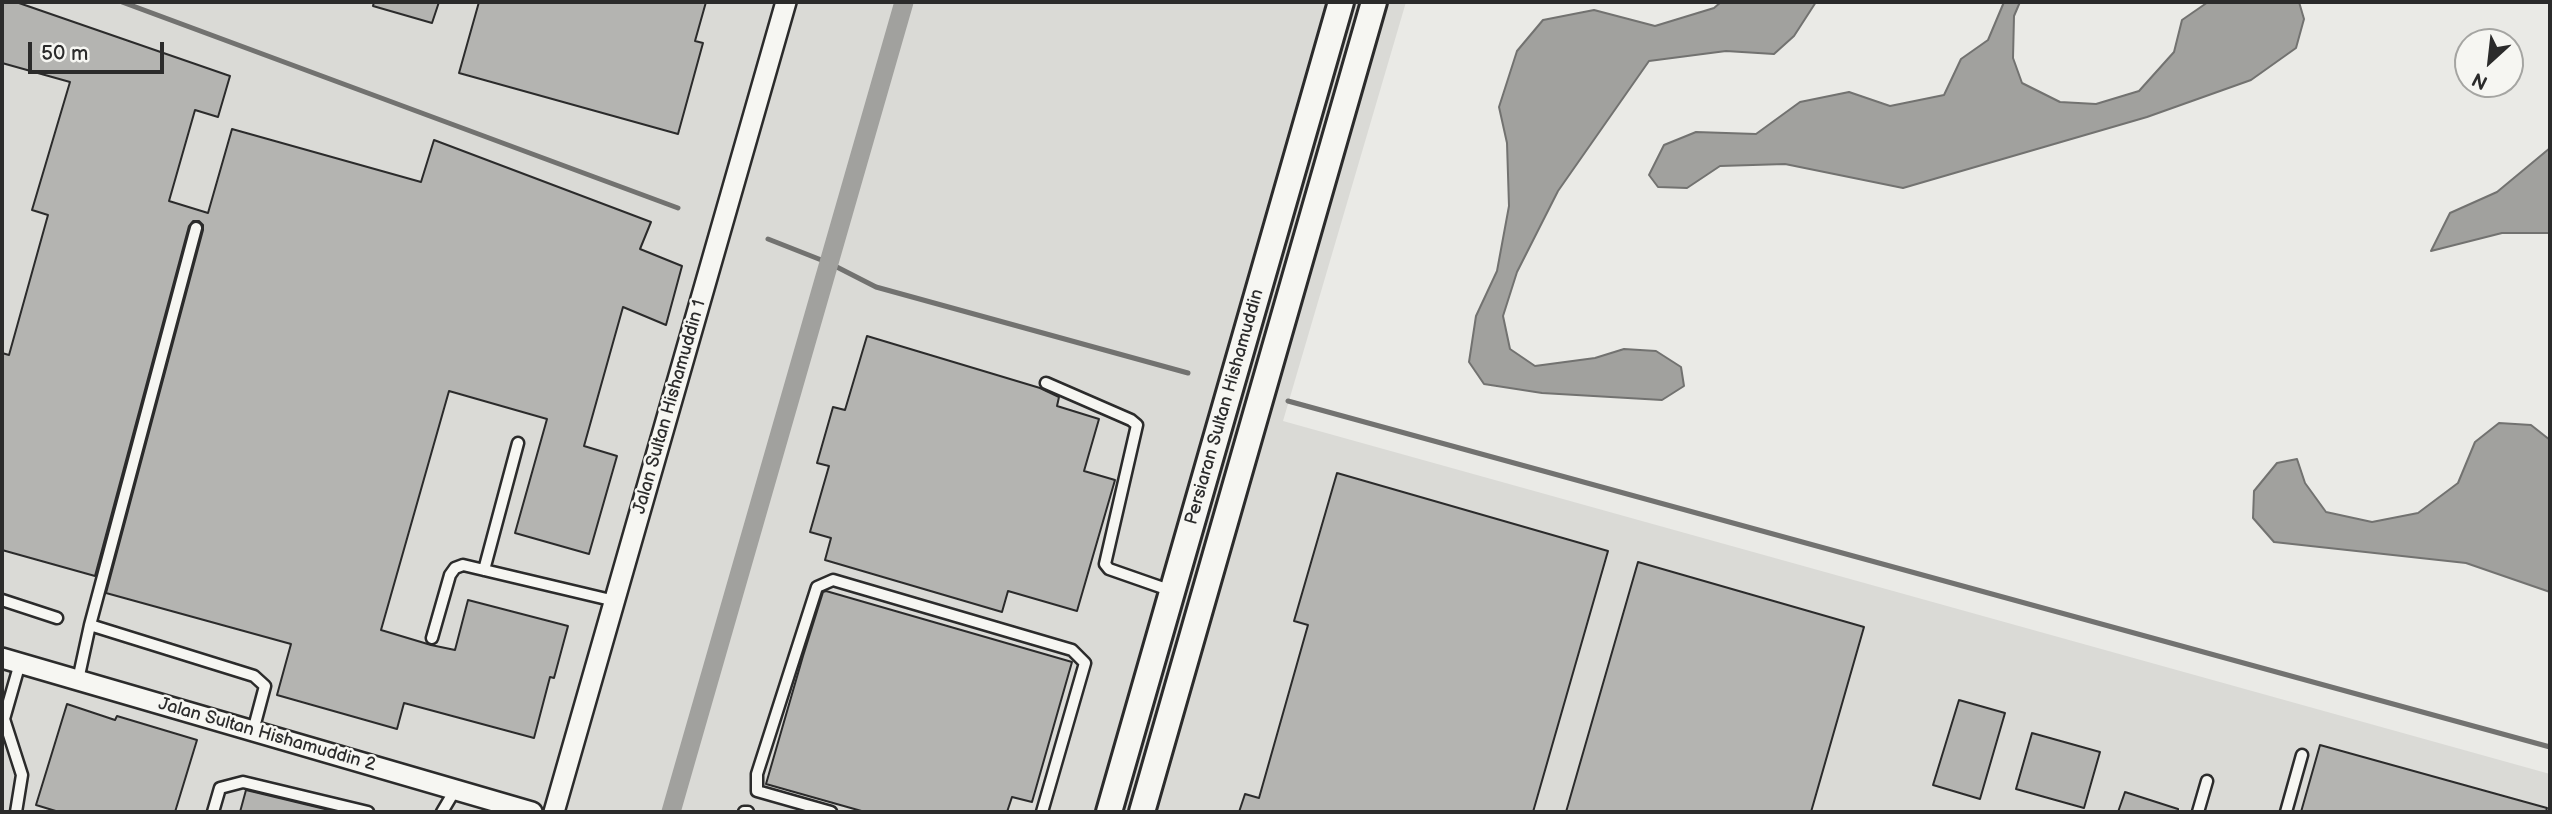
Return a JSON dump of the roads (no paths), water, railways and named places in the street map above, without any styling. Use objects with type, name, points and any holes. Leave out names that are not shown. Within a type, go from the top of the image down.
[{"type":"street","name":"Jalan Sultan Hishamuddin 1","points":[[554,812],[786,2]]},
{"type":"street","name":"Persiaran Sultan Hishamuddin","points":[[1109,812],[1341,2]]},
{"type":"street","name":"Persiaran Sultan Hishamuddin","points":[[1142,812],[1374,2]]},
{"type":"street","points":[[1318,83],[1348,90]]},
{"type":"street","name":"Jalan Sultan Hishamuddin 2","points":[[11,661],[532,812]]},
{"type":"lane","points":[[78,680],[90,625],[196,228]]},
{"type":"lane","points":[[1046,383],[1137,425],[1105,564],[1109,569],[1172,591]]},
{"type":"lane","points":[[484,570],[518,443]]},
{"type":"lane","points":[[432,638],[450,575],[455,568],[463,565],[615,601]]},
{"type":"lane","points":[[831,812],[757,791],[757,774],[817,587],[833,580],[1072,650],[1085,663],[1042,812]]},
{"type":"lane","points":[[2,600],[57,618]]},
{"type":"lane","points":[[90,625],[254,676],[265,687],[253,731]]},
{"type":"lane","points":[[11,661],[4,719],[22,775],[16,812]]},
{"type":"lane","points":[[2286,812],[2302,755]]},
{"type":"lane","points":[[2199,812],[2207,781]]},
{"type":"lane","points":[[213,812],[220,788],[243,782],[368,812]]},
{"type":"lane","points":[[442,812],[455,790]]},
{"type":"waterway","points":[[122,2],[678,208]]},
{"type":"waterway","points":[[671,812],[904,2]]},
{"type":"waterway","points":[[768,239],[829,263],[876,287],[1188,373]]},
{"type":"waterway","points":[[1288,401],[2550,747]]}]
